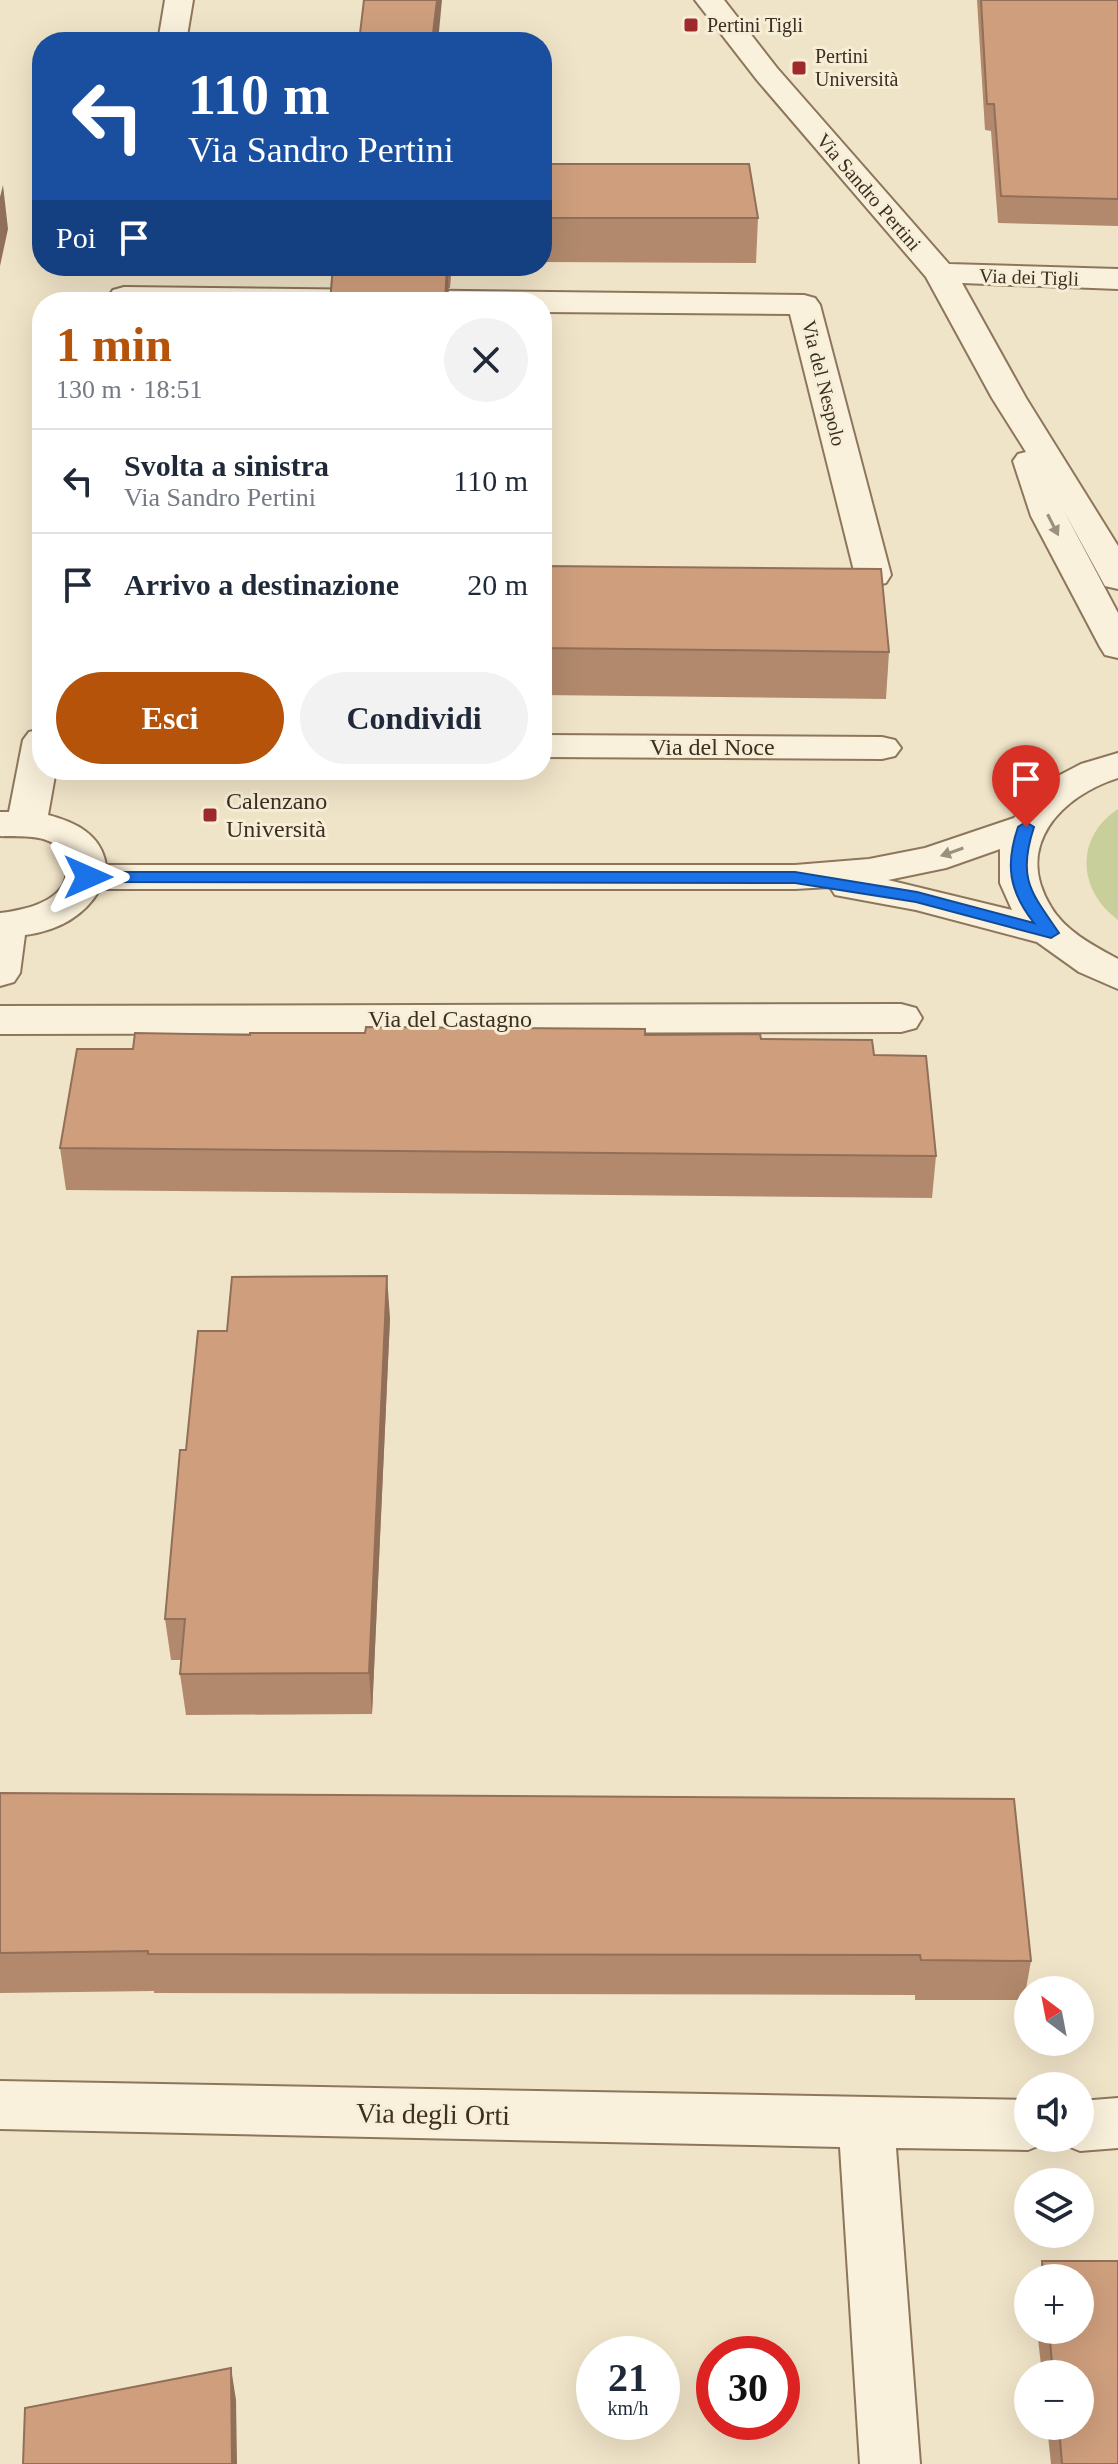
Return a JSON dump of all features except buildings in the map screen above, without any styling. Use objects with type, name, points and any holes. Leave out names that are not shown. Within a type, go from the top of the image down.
[{"type":"street","points":[[174,32],[179,0]]},
{"type":"street","name":"Via Sandro Pertini","points":[[709,0],[767,74],[940,273],[1009,398],[1081,511],[1118,578]]},
{"type":"street","name":"Via dei Tigli","points":[[940,273],[1118,279]]},
{"type":"street","points":[[126,288],[242,292]]},
{"type":"street","name":"Via del Nespolo","points":[[552,302],[804,305],[873,575]]},
{"type":"street","name":"Via Sandro Pertini","points":[[1009,398],[1048,516],[1118,647]]},
{"type":"street","name":"Via del Noce","points":[[552,746],[882,748]]},
{"type":"street","points":[[1111,760],[1053,794],[1026,827],[1018,852],[1019,880],[1030,907],[1051,933],[1082,958],[1118,976]]},
{"type":"street","points":[[0,973],[3,926],[35,921],[57,911],[77,896],[88,877],[86,854],[77,841],[48,826],[13,823],[32,771]]},
{"type":"street","points":[[88,877],[795,877],[869,871],[932,859],[1026,827]]},
{"type":"street","points":[[795,877],[917,897],[1051,933]]},
{"type":"street","name":"Via del Castagno","points":[[0,1020],[901,1018]]},
{"type":"street","name":"Via degli Orti","points":[[0,2105],[1014,2125]]},
{"type":"street","points":[[866,2123],[890,2464]]},
{"type":"street","points":[[1094,2126],[1118,2123]]},
{"type":"green space","points":[[1118,809],[1118,920],[1104,908],[1095,894],[1086,864],[1094,834]]},
{"type":"place","name":"Pertini Tigli","points":[[691,25]]},
{"type":"place","name":"Pertini Università","points":[[799,68]]},
{"type":"place","name":"Calenzano Università","points":[[210,815]]},
{"type":"route","points":[[88,877],[795,877],[917,897],[1051,933],[1030,907],[1019,880],[1018,852],[1026,827]]}]
